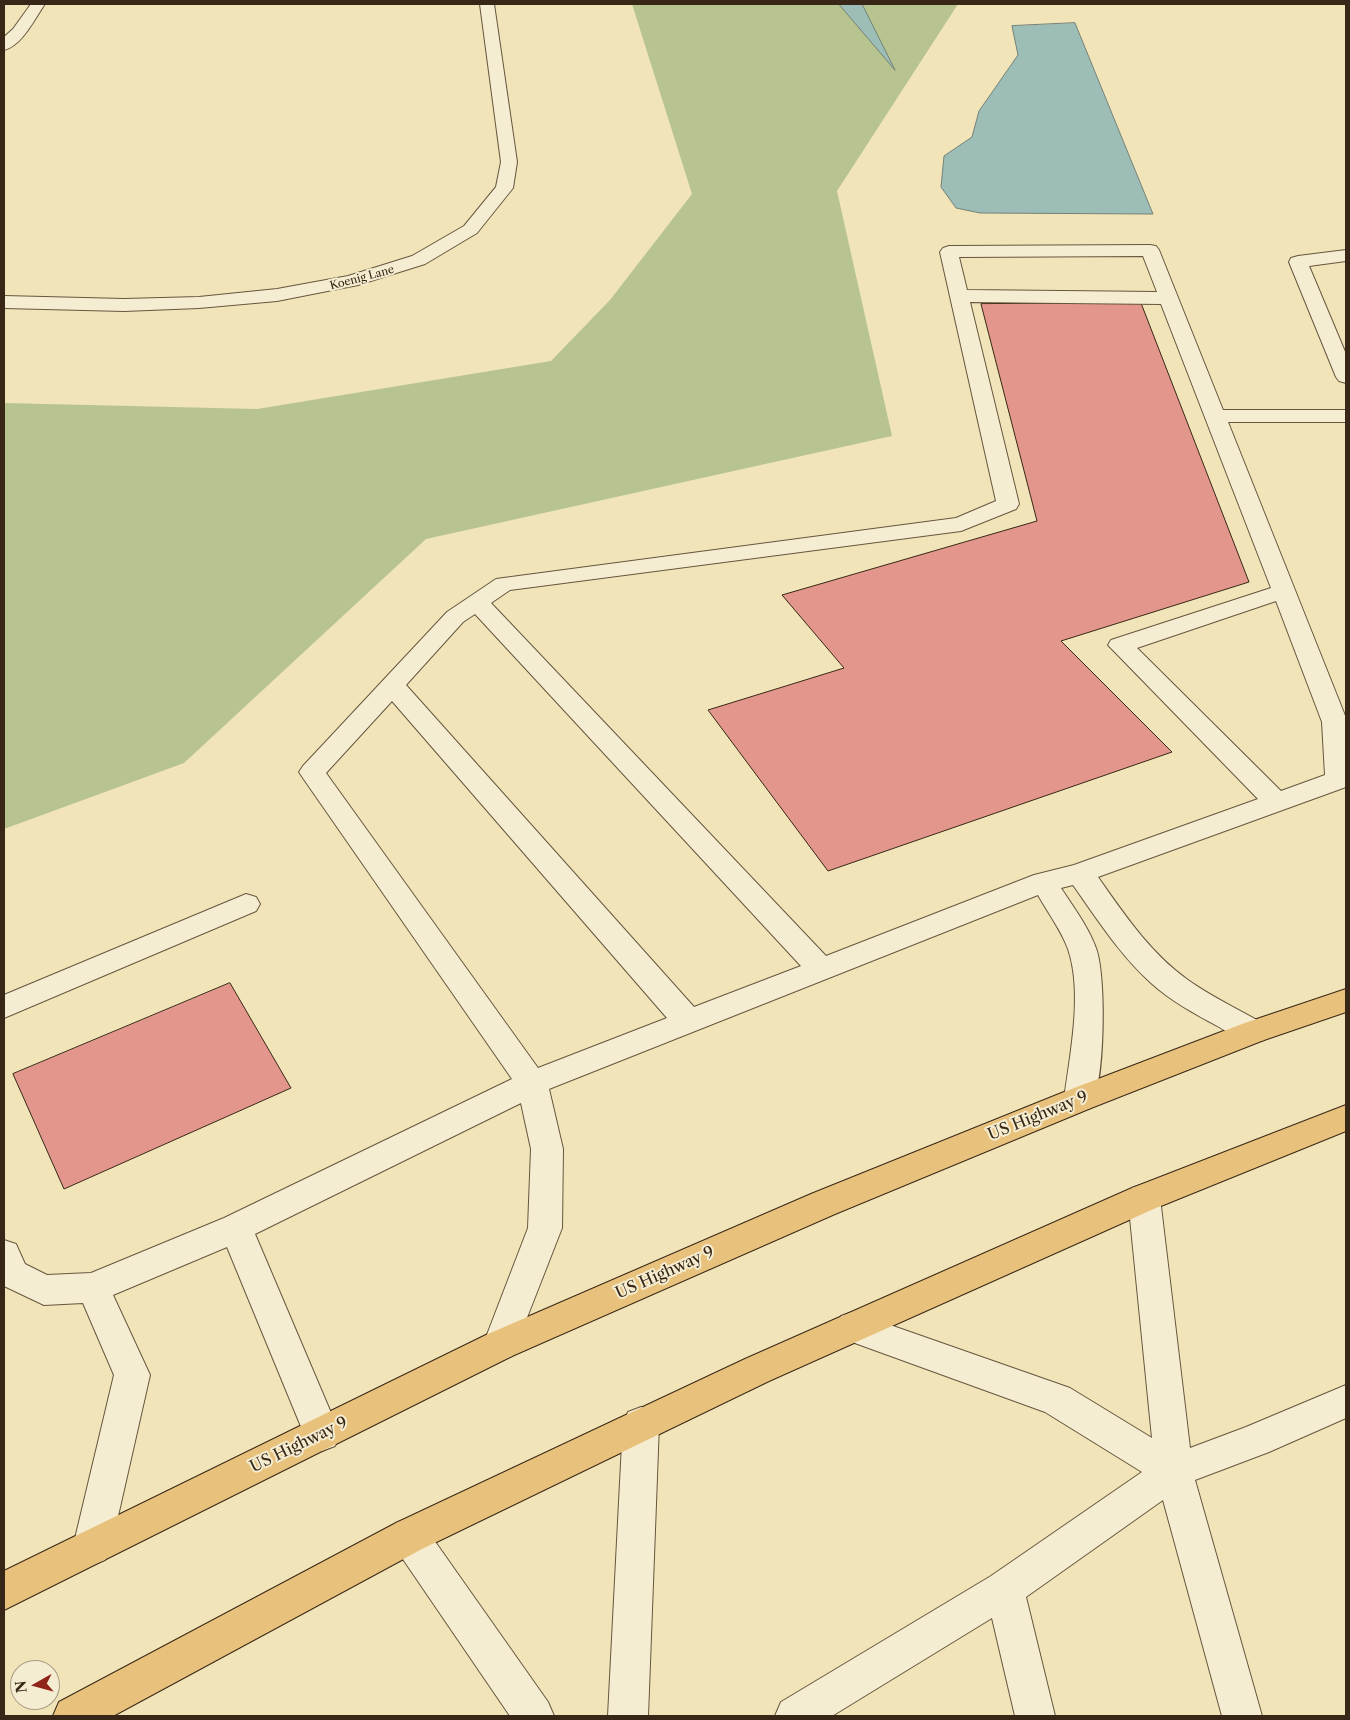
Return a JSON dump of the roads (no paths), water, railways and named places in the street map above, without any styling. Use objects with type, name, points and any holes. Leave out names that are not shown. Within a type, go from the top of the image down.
[{"type":"highway","name":"US Highway 9","points":[[4,1591],[500,1345],[822,1204],[1080,1099],[1253,1032],[1346,1000]]},
{"type":"highway","points":[[73,1716],[409,1536],[641,1424],[853,1327],[1144,1198],[1346,1118]]},
{"type":"street","points":[[4,45],[18,32],[36,10],[38,4]]},
{"type":"street","name":"Koenig Lane","points":[[4,302],[121,305],[176,303],[290,294],[362,280],[399,268],[441,250],[470,231],[495,206],[506,186],[509,162],[486,4]]},
{"type":"street","points":[[4,1254],[12,1274],[44,1290],[94,1288],[236,1228],[532,1083],[1044,882],[1080,873],[1338,780],[1335,722],[1150,250],[949,252],[1008,504],[961,524],[504,584],[455,617],[312,772],[532,1083],[547,1149],[545,1228],[500,1345]]},
{"type":"street","points":[[1346,256],[1298,262],[1346,377]]},
{"type":"street","points":[[959,296],[1169,298]]},
{"type":"street","points":[[1216,416],[1346,416]]},
{"type":"street","points":[[1276,801],[1120,645],[1284,591]]},
{"type":"street","points":[[477,602],[820,969]]},
{"type":"street","points":[[392,685],[688,1021]]},
{"type":"street","points":[[1080,873],[1125,936],[1176,987],[1253,1032]]},
{"type":"street","points":[[1044,882],[1082,950],[1088,977],[1087,1030],[1080,1099]]},
{"type":"street","points":[[4,1007],[246,904]]},
{"type":"street","points":[[1144,1198],[1174,1472],[1242,1716]]},
{"type":"street","points":[[236,1228],[322,1434]]},
{"type":"street","points":[[92,1547],[132,1376],[94,1288]]},
{"type":"street","points":[[853,1327],[1057,1400],[1174,1472]]},
{"type":"street","points":[[795,1716],[1005,1589],[1174,1472],[1256,1440],[1346,1401]]},
{"type":"street","points":[[628,1716],[641,1424]]},
{"type":"street","points":[[409,1536],[534,1716]]},
{"type":"street","points":[[1005,1589],[1036,1716]]},
{"type":"water","points":[[839,4],[862,4],[895,70]]},
{"type":"water","points":[[1075,23],[1153,214],[980,213],[956,208],[941,187],[944,156],[972,137],[979,111],[1018,55],[1012,26]]}]
